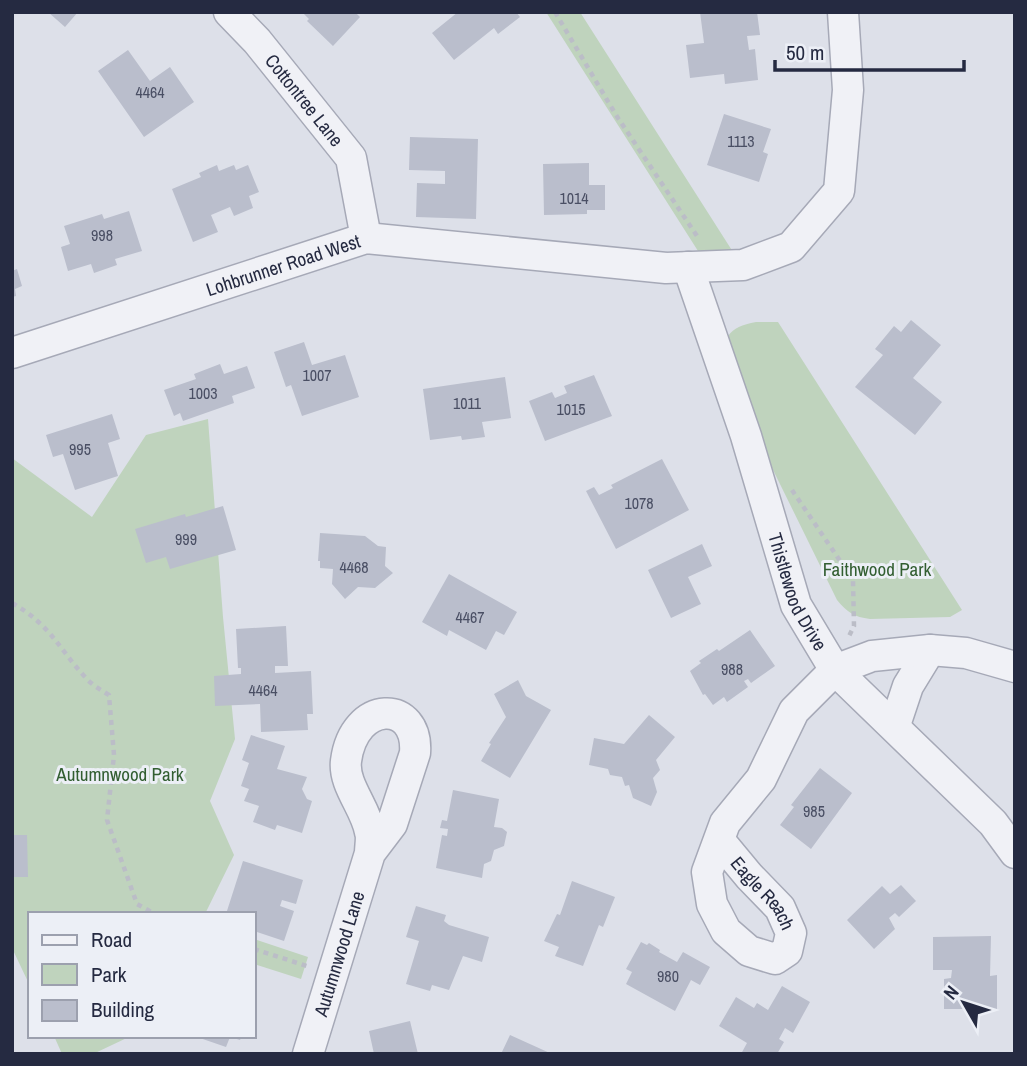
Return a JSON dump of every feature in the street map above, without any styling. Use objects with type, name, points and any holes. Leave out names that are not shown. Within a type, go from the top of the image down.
[{"type":"street","name":"Cottontree Lane","points":[[229,12],[257,41],[351,158],[366,238]]},
{"type":"street","name":"Lohbrunner Road West","points":[[12,353],[366,238],[666,268],[743,265],[791,247],[839,191],[848,90],[843,12]]},
{"type":"street","name":"Thistlewood Drive","points":[[688,267],[746,436],[796,605],[835,670],[895,725],[993,823],[1015,853]]},
{"type":"street","points":[[895,725],[908,686],[930,650]]},
{"type":"street","points":[[835,670],[872,656],[930,650],[966,653],[1015,667]]},
{"type":"street","name":"Eagle Reach","points":[[720,841],[725,823],[761,779],[794,711],[835,670]]},
{"type":"street","name":"Autumnwood Lane","points":[[308,1054],[370,853]]},
{"type":"path","points":[[12,603],[40,622],[87,681],[108,695],[114,755],[107,820],[137,904],[151,912]]},
{"type":"path","points":[[256,950],[332,974]]},
{"type":"green space","points":[[546,12],[580,12],[733,252],[698,251]]},
{"type":"green space","name":"Faithwood Park","points":[[756,322],[778,322],[962,610],[950,617],[870,619],[851,613],[837,600],[722,366],[723,348],[728,335],[739,327]]},
{"type":"green space","name":"Autumnwood Park","points":[[208,419],[235,739],[210,801],[234,855],[206,912],[28,912],[28,982],[12,948],[12,458],[92,517],[146,435]]},
{"type":"green space","points":[[256,940],[308,957],[301,979],[256,965]]},
{"type":"green space","points":[[55,1038],[127,1038],[93,1054],[62,1054]]},
{"type":"building","points":[[48,12],[78,12],[65,27]]},
{"type":"building","points":[[302,12],[355,12],[360,17],[333,46],[307,21],[309,19]]},
{"type":"building","points":[[458,12],[516,12],[520,17],[498,34],[494,28],[454,60],[432,33]]},
{"type":"building","points":[[700,12],[757,12],[760,35],[747,36],[749,50],[755,49],[758,80],[725,84],[724,74],[690,78],[686,45],[704,43]]},
{"type":"building","points":[[128,50],[150,81],[170,67],[194,102],[144,137],[98,71]]},
{"type":"building","points":[[724,114],[771,129],[763,152],[768,154],[759,182],[707,165]]},
{"type":"building","points":[[410,137],[478,139],[476,219],[416,217],[417,183],[445,184],[445,171],[409,170]]},
{"type":"building","points":[[589,163],[589,185],[605,185],[605,210],[587,210],[587,214],[544,215],[543,164]]},
{"type":"building","points":[[217,165],[219,171],[234,165],[236,170],[248,165],[259,192],[249,196],[253,208],[234,216],[230,207],[211,215],[218,232],[193,242],[172,189],[201,177],[199,173]]},
{"type":"building","points":[[129,211],[142,251],[115,259],[117,265],[94,273],[91,264],[68,271],[61,247],[70,244],[64,226],[102,214],[104,219]]},
{"type":"building","points":[[17,269],[22,286],[15,289],[16,296],[12,297],[12,271]]},
{"type":"building","points":[[911,320],[941,345],[913,378],[942,402],[915,435],[855,387],[883,355],[875,349],[894,326],[901,332]]},
{"type":"building","points":[[304,342],[312,365],[345,355],[359,397],[302,416],[291,385],[286,387],[274,352]]},
{"type":"building","points":[[220,364],[224,374],[247,366],[255,388],[232,396],[234,403],[183,421],[180,413],[174,416],[164,390],[196,379],[194,374]]},
{"type":"building","points":[[594,375],[612,416],[545,441],[529,401],[552,392],[555,398],[567,393],[564,386]]},
{"type":"building","points":[[505,377],[511,418],[482,422],[485,437],[462,440],[461,436],[430,440],[423,389]]},
{"type":"building","points":[[112,414],[120,439],[108,443],[118,476],[75,490],[63,454],[53,457],[46,435]]},
{"type":"building","points":[[662,459],[689,510],[616,549],[586,491],[594,487],[599,495],[613,488],[611,485]]},
{"type":"building","points":[[223,506],[236,550],[170,569],[166,557],[146,563],[135,529]]},
{"type":"building","points":[[320,533],[365,536],[378,546],[386,547],[385,566],[393,573],[375,588],[358,587],[345,599],[332,584],[333,569],[320,568]]},
{"type":"building","points":[[702,544],[712,566],[688,577],[701,604],[671,618],[648,570]]},
{"type":"building","points":[[449,574],[517,612],[504,635],[496,631],[486,650],[449,630],[447,636],[422,622]]},
{"type":"building","points":[[286,626],[288,666],[275,666],[275,673],[311,671],[313,714],[307,714],[308,730],[261,732],[260,704],[215,706],[214,676],[241,674],[241,668],[238,668],[236,629]]},
{"type":"building","points":[[750,630],[775,666],[751,683],[748,679],[744,681],[748,687],[727,702],[724,697],[713,705],[705,694],[703,695],[690,671],[701,663],[699,661]]},
{"type":"building","points":[[518,680],[526,696],[551,710],[510,778],[481,761],[506,717],[494,694]]},
{"type":"building","points":[[649,715],[675,737],[656,760],[660,770],[653,778],[657,792],[651,806],[633,798],[629,785],[625,786],[622,777],[610,775],[608,769],[589,765],[594,738],[624,744]]},
{"type":"building","points":[[251,735],[285,746],[277,769],[307,777],[302,789],[307,799],[312,801],[302,833],[277,825],[275,830],[253,822],[259,806],[244,801],[249,789],[241,786],[249,763],[242,760]]},
{"type":"building","points":[[820,768],[852,793],[811,849],[780,825],[794,807],[791,805]]},
{"type":"building","points":[[453,790],[499,799],[494,827],[507,832],[504,846],[494,850],[491,861],[484,864],[482,878],[436,868],[442,835],[447,836],[448,829],[440,828],[442,820],[447,821]]},
{"type":"building","points":[[12,835],[27,835],[28,877],[12,877]]},
{"type":"building","points":[[243,861],[303,880],[296,904],[282,900],[280,906],[294,911],[284,941],[256,932],[256,912],[227,912]]},
{"type":"building","points":[[572,881],[615,897],[603,927],[599,925],[583,966],[555,956],[559,947],[544,941],[557,914],[560,915]]},
{"type":"building","points":[[901,885],[916,901],[899,917],[895,913],[889,918],[895,929],[874,949],[847,920],[882,886],[890,894]]},
{"type":"building","points":[[416,906],[446,915],[444,921],[449,925],[489,937],[482,962],[463,956],[449,990],[432,985],[430,991],[406,984],[419,941],[406,937]]},
{"type":"building","points":[[991,936],[990,976],[997,975],[997,1009],[944,1009],[944,979],[951,978],[952,970],[933,970],[933,937]]},
{"type":"building","points":[[641,942],[647,945],[649,943],[677,962],[683,952],[710,967],[700,985],[691,980],[675,1011],[626,984],[632,972],[626,969]]},
{"type":"building","points":[[782,986],[810,1002],[793,1033],[785,1028],[779,1039],[784,1042],[777,1054],[741,1054],[747,1043],[719,1026],[736,997],[754,1008],[757,1003],[768,1010]]},
{"type":"building","points":[[410,1021],[418,1054],[374,1054],[369,1031]]},
{"type":"building","points":[[510,1035],[552,1054],[501,1054]]},
{"type":"building","points":[[200,1038],[230,1038],[226,1047]]}]
